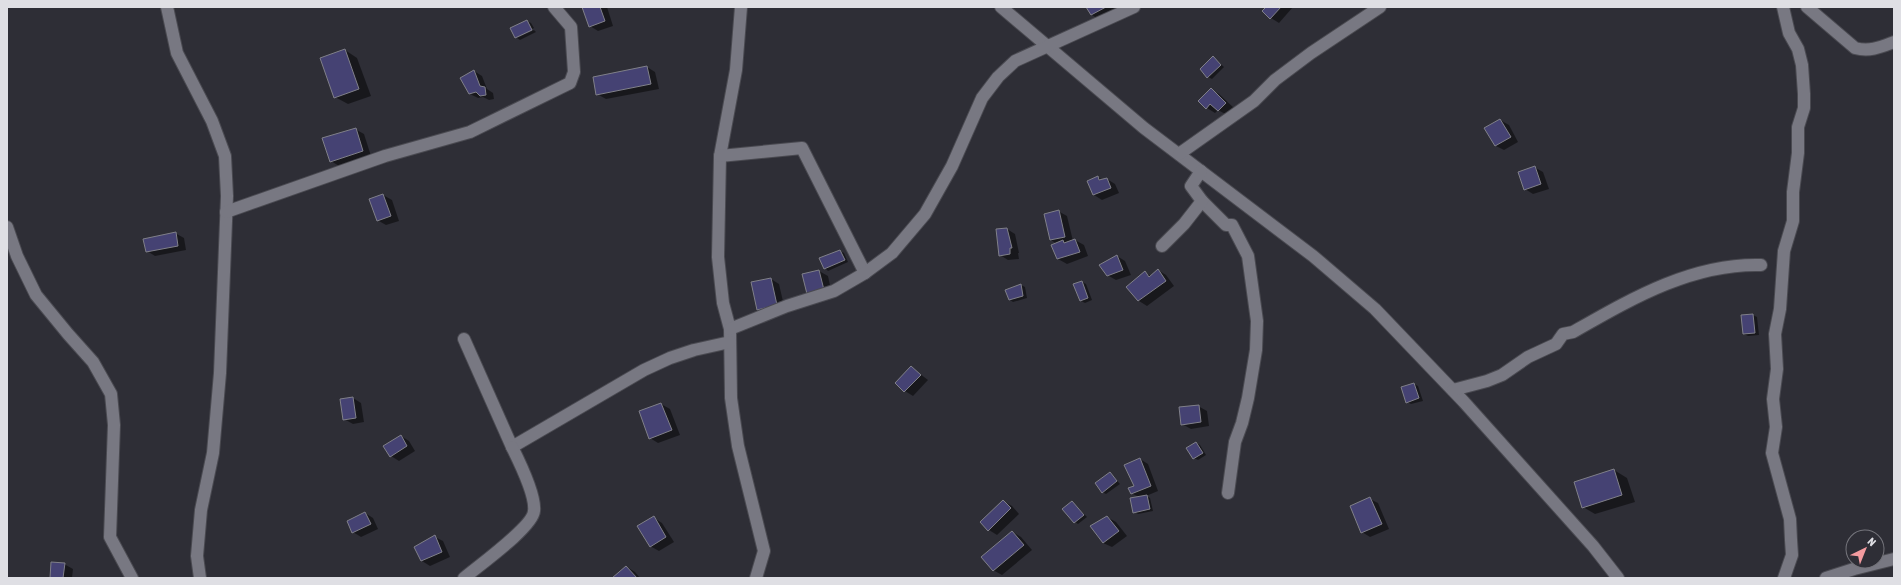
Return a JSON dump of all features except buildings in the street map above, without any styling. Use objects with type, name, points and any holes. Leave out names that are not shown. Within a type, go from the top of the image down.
[{"type":"street","points":[[166,7],[177,53],[212,121],[225,156],[226,212],[220,373],[213,453],[201,510],[197,556],[200,578]]},
{"type":"street","points":[[226,212],[385,156],[470,132],[570,82],[574,72],[571,27],[554,7]]},
{"type":"street","points":[[741,7],[736,70],[720,156],[718,257],[723,303],[730,329],[731,398],[738,446],[764,551],[756,578]]},
{"type":"street","points":[[1001,7],[1144,128],[1313,256],[1375,309],[1453,390],[1593,546],[1618,578]]},
{"type":"street","points":[[730,329],[787,306],[834,291],[865,273],[892,253],[925,214],[952,166],[982,98],[998,77],[1015,61],[1134,7]]},
{"type":"street","points":[[1179,154],[1254,101],[1275,80],[1311,53],[1380,7]]},
{"type":"street","points":[[1783,7],[1789,33],[1798,49],[1800,57],[1804,94],[1804,108],[1798,127],[1798,153],[1793,192],[1793,221],[1784,250],[1780,309],[1775,334],[1777,369],[1773,398],[1776,427],[1772,453],[1790,519],[1792,555],[1784,578]]},
{"type":"street","points":[[1807,7],[1855,48],[1864,51],[1878,49],[1894,42]]},
{"type":"street","points":[[720,156],[802,148],[865,273]]},
{"type":"street","points":[[1201,171],[1190,186],[1202,201],[1226,225],[1232,225],[1248,256],[1257,321],[1256,350],[1248,398],[1242,423],[1235,442],[1228,493]]},
{"type":"street","points":[[1162,246],[1184,224],[1202,201]]},
{"type":"street","points":[[7,227],[17,256],[36,295],[93,362],[111,394],[114,425],[110,536],[132,578]]},
{"type":"street","points":[[1453,390],[1487,381],[1502,375],[1528,357],[1556,344],[1563,334],[1573,332],[1632,299],[1669,282],[1686,276],[1724,267],[1761,265]]},
{"type":"street","points":[[464,339],[512,447],[531,494],[534,511],[528,524],[464,578]]},
{"type":"street","points":[[512,447],[644,370],[670,358],[694,350],[730,342]]},
{"type":"street","points":[[1826,578],[1893,558]]}]
